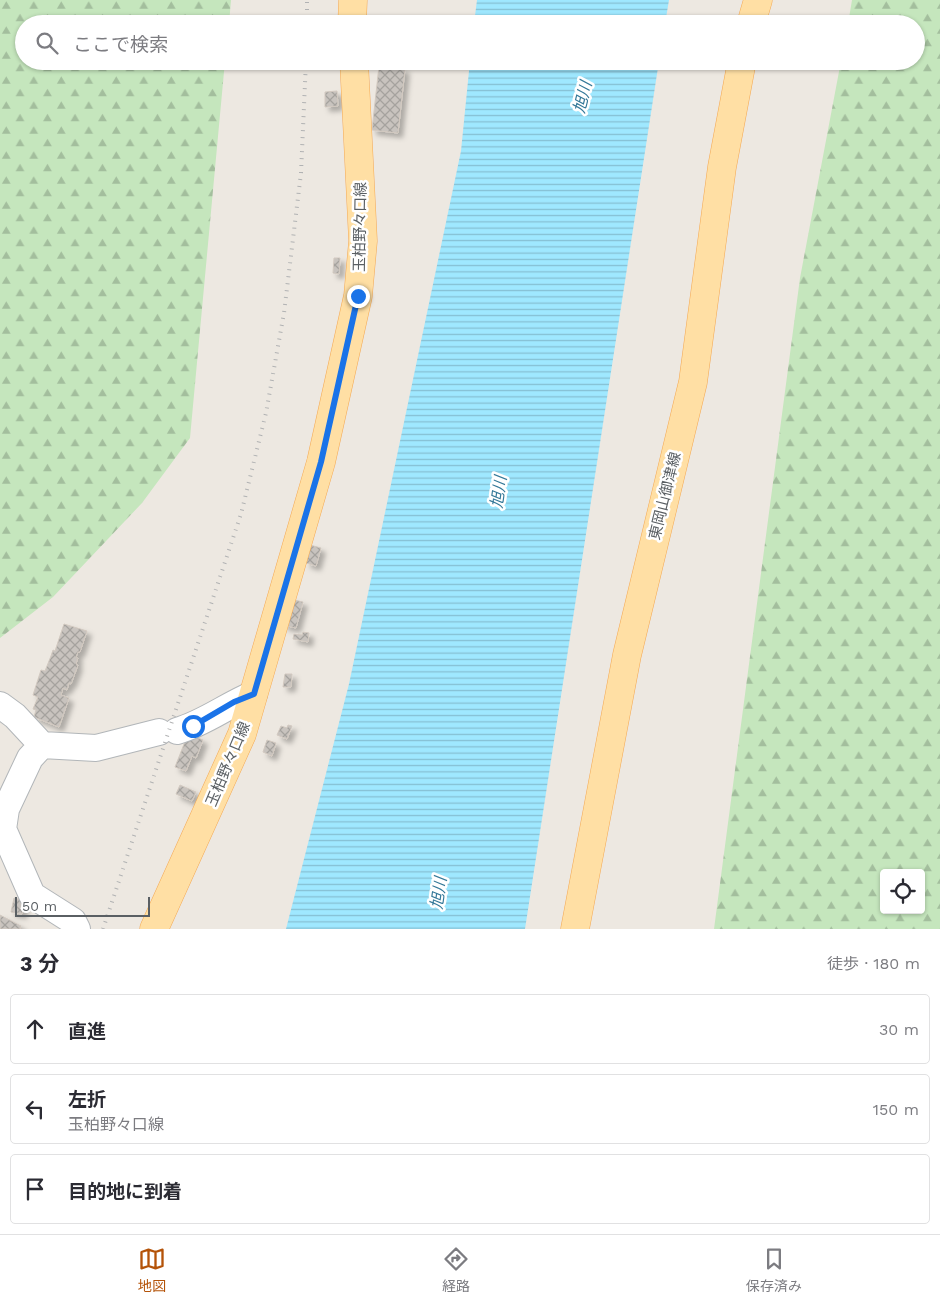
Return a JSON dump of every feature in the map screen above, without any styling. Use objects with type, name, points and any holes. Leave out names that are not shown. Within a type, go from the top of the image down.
[{"type":"main road","points":[[352,15],[353,0]]},
{"type":"main road","points":[[754,15],[758,0]]},
{"type":"main road","name":"玉柏野々口線","points":[[154,929],[238,743],[321,462],[358,296],[363,241],[354,70]]},
{"type":"main road","name":"東岡山御津線","points":[[576,929],[627,655],[693,382],[722,167],[740,70]]},
{"type":"street","points":[[0,705],[15,716],[42,745],[96,748],[193,726],[234,702],[254,694]]},
{"type":"street","points":[[42,745],[30,758],[6,809],[2,829],[32,895],[73,921],[77,929]]},
{"type":"green space","points":[[0,0],[231,0],[230,15],[15,15],[15,70],[224,70],[190,438],[142,503],[53,597],[0,638]]},
{"type":"green space","points":[[852,0],[940,0],[940,929],[714,929],[800,278],[839,70],[925,70],[925,15],[850,15]]},
{"type":"water","points":[[477,0],[669,0],[666,15],[475,15]]},
{"type":"water","name":"旭川","points":[[469,70],[658,70],[525,929],[286,929],[349,684],[461,151]]},
{"type":"building","points":[[379,70],[405,70],[398,133],[372,130]]},
{"type":"building","points":[[337,91],[338,106],[325,107],[325,92]]},
{"type":"building","points":[[334,258],[340,258],[339,274],[333,273]]},
{"type":"building","points":[[310,545],[321,548],[316,566],[306,563]]},
{"type":"building","points":[[290,599],[303,602],[296,628],[283,625]]},
{"type":"building","points":[[64,624],[87,631],[80,652],[78,652],[76,657],[78,658],[76,664],[78,665],[71,684],[69,683],[67,690],[63,688],[61,695],[69,698],[59,727],[34,717],[36,710],[33,709],[38,697],[33,695],[41,670],[45,671],[53,650],[55,651]]},
{"type":"building","points":[[303,632],[309,633],[308,642],[293,639],[294,634],[302,635]]},
{"type":"building","points":[[285,674],[292,674],[291,687],[283,687]]},
{"type":"building","points":[[288,725],[292,726],[287,739],[277,735],[281,726],[287,728]]},
{"type":"building","points":[[188,734],[203,740],[196,758],[192,756],[186,771],[175,767]]},
{"type":"building","points":[[267,740],[276,743],[272,756],[263,752]]},
{"type":"building","points":[[180,785],[196,792],[192,801],[176,794]]},
{"type":"building","points":[[14,898],[25,901],[22,914],[11,912]]},
{"type":"building","points":[[0,915],[21,926],[20,929],[0,929]]},
{"type":"railway","points":[[307,0],[307,15]]},
{"type":"railway","points":[[103,929],[241,514],[266,413],[284,313],[301,173],[306,70]]},
{"type":"route","points":[[193,726],[234,702],[254,694],[321,462],[358,296]]}]
